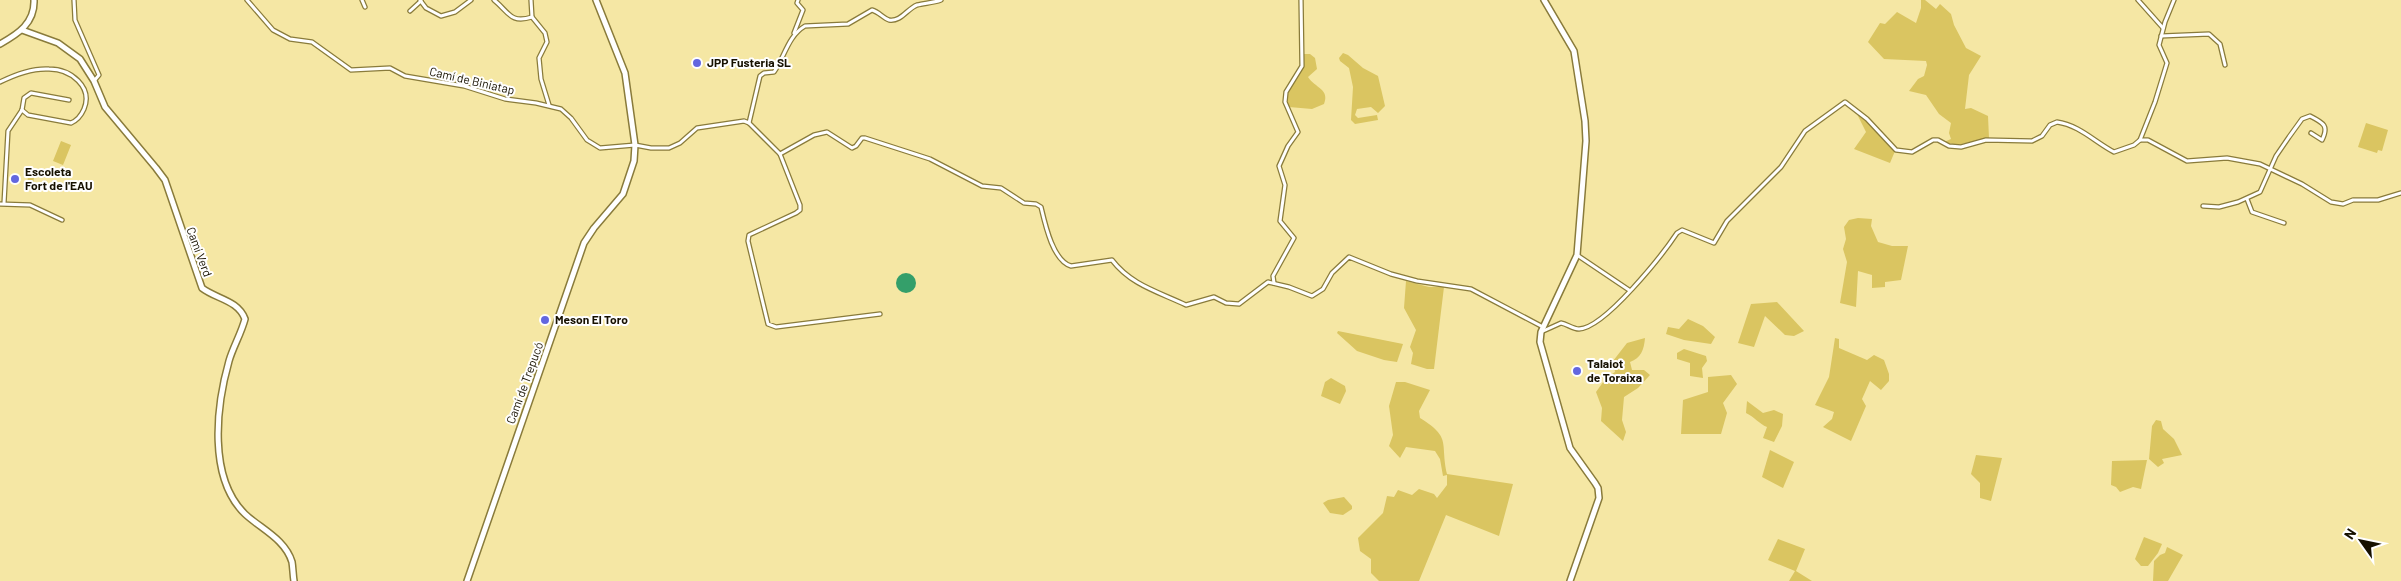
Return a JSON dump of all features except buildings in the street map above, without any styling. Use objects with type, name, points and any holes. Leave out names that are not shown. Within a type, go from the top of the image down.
[{"type":"street","points":[[0,44],[22,30],[32,17],[34,0]]},
{"type":"street","points":[[74,0],[75,20],[99,75],[94,81]]},
{"type":"street","name":"Camí de Biniatap","points":[[247,0],[278,33],[290,39],[312,42],[351,70],[390,68],[405,76],[464,86],[505,99],[549,105],[566,113],[593,145],[600,148],[635,145],[669,148],[680,143],[697,128],[744,121],[749,123]]},
{"type":"street","points":[[362,0],[364,7]]},
{"type":"street","points":[[410,11],[421,1],[426,8],[442,16],[455,12],[471,0]]},
{"type":"street","points":[[494,0],[515,19],[521,20],[532,17]]},
{"type":"street","points":[[531,0],[532,17],[545,33],[547,42],[539,58],[540,79],[549,105]]},
{"type":"street","name":"Camí de Trepucó","points":[[466,581],[584,243],[594,228],[623,194],[634,160],[635,145],[625,72],[596,0]]},
{"type":"street","points":[[798,0],[797,3],[803,10],[794,34],[774,72],[764,73],[760,76],[749,123],[780,154],[800,210],[752,232],[748,241],[768,324],[776,327],[880,314]]},
{"type":"street","points":[[794,34],[805,26],[848,24],[872,10],[878,11],[886,20],[892,20],[900,18],[918,5],[940,0]]},
{"type":"street","points":[[1274,283],[1273,276],[1294,238],[1280,221],[1285,184],[1279,166],[1288,146],[1298,132],[1285,102],[1286,92],[1302,66],[1301,0]]},
{"type":"street","points":[[1544,0],[1574,51],[1585,121],[1586,141],[1577,254],[1542,329],[1541,350],[1570,448],[1598,488],[1599,498],[1570,581]]},
{"type":"street","points":[[2138,0],[2163,28]]},
{"type":"street","points":[[780,154],[814,135],[826,132],[852,148],[862,138],[865,138],[930,159],[982,186],[1001,188],[1024,204],[1036,204],[1041,207],[1047,232],[1060,261],[1066,265],[1071,266],[1112,260],[1122,273],[1132,280],[1186,305],[1214,296],[1226,303],[1239,304],[1268,282],[1312,296],[1324,289],[1332,273],[1349,257],[1408,279],[1471,289],[1542,329],[1561,323],[1579,329],[1589,326],[1604,317],[1628,290],[1652,269],[1682,230],[1714,243],[1727,221],[1781,167],[1805,130],[1845,102],[1867,119],[1896,150],[1912,152],[1933,140],[1938,140],[1948,146],[1961,147],[1986,140],[2032,141],[2042,136],[2050,125],[2057,122],[2084,132],[2099,144],[2114,152],[2128,148],[2140,140],[2155,102],[2167,63],[2159,45],[2163,28],[2174,0]]},
{"type":"street","name":"Camí Verd","points":[[22,30],[45,37],[80,59],[94,81],[105,107],[165,180],[202,288],[209,294],[230,302],[242,312],[245,319],[228,364],[220,413],[218,447],[222,471],[228,491],[236,505],[278,540],[286,550],[292,562],[294,581]]},
{"type":"street","points":[[2161,36],[2209,34],[2220,44],[2225,65]]},
{"type":"street","points":[[0,82],[24,73],[49,69],[77,79],[86,91],[83,111],[76,121],[71,123],[28,115],[22,110]]},
{"type":"street","points":[[62,220],[30,205],[2,204],[8,130],[22,110],[24,98],[31,93],[69,100]]},
{"type":"street","points":[[2203,206],[2219,207],[2247,199],[2260,192],[2270,169],[2302,119],[2310,116],[2317,119],[2326,127],[2327,131],[2322,140],[2311,133]]},
{"type":"street","points":[[2140,140],[2154,143],[2187,161],[2227,158],[2260,164],[2302,184],[2331,202],[2343,204],[2353,200],[2378,200],[2401,193]]},
{"type":"street","points":[[2247,199],[2252,212],[2284,223]]},
{"type":"street","points":[[1577,254],[1628,290]]},
{"type":"shaded area","points":[[1921,0],[1925,0],[1936,9],[1940,4],[1951,14],[1954,25],[1966,48],[1981,56],[1969,75],[1965,109],[1971,108],[1988,116],[1989,138],[1957,145],[1944,142],[1951,139],[1949,133],[1951,123],[1939,114],[1926,95],[1909,91],[1918,79],[1924,76],[1927,65],[1926,61],[1884,59],[1868,42],[1880,23],[1885,24],[1897,12],[1916,23],[1921,8]]},
{"type":"shaded area","points":[[1343,53],[1363,68],[1378,76],[1385,106],[1378,113],[1371,107],[1357,109],[1355,115],[1358,118],[1377,115],[1378,120],[1355,124],[1351,120],[1353,87],[1349,68],[1339,58]]},
{"type":"shaded area","points":[[1304,54],[1310,54],[1315,58],[1317,69],[1308,77],[1325,95],[1324,104],[1312,109],[1289,107],[1289,90],[1301,73]]},
{"type":"shaded area","points":[[1855,110],[1895,151],[1890,163],[1854,149],[1866,132]]},
{"type":"shaded area","points":[[2366,123],[2388,130],[2382,151],[2378,150],[2377,153],[2358,147]]},
{"type":"shaded area","points":[[61,141],[71,145],[63,165],[53,161]]},
{"type":"shaded area","points":[[29,169],[35,170],[33,185],[27,185]]},
{"type":"shaded area","points":[[1858,218],[1872,219],[1871,226],[1878,242],[1892,246],[1908,246],[1901,280],[1885,282],[1885,287],[1872,288],[1872,275],[1858,271],[1856,307],[1840,303],[1847,262],[1843,249],[1846,239],[1844,227],[1849,220]]},
{"type":"shaded area","points":[[906,273],[913,276],[916,283],[913,290],[906,293],[899,290],[896,283],[899,276]]},
{"type":"shaded area","points":[[1406,281],[1429,287],[1444,287],[1434,369],[1411,364],[1413,353],[1410,347],[1416,330],[1404,308]]},
{"type":"shaded area","points":[[1777,302],[1804,331],[1794,336],[1785,335],[1765,316],[1754,347],[1738,343],[1751,304]]},
{"type":"shaded area","points":[[1688,319],[1703,326],[1715,337],[1711,344],[1684,340],[1666,334],[1668,327],[1679,329]]},
{"type":"shaded area","points":[[1338,331],[1403,344],[1397,362],[1384,360],[1357,351],[1337,333]]},
{"type":"shaded area","points":[[1645,338],[1641,353],[1630,362],[1632,370],[1644,370],[1650,375],[1638,388],[1624,397],[1622,420],[1626,432],[1623,441],[1601,421],[1602,408],[1596,392],[1606,378],[1615,372],[1613,361],[1627,343]]},
{"type":"shaded area","points":[[1835,338],[1839,339],[1839,348],[1867,360],[1874,355],[1884,360],[1889,374],[1889,381],[1881,390],[1870,381],[1862,399],[1866,406],[1851,441],[1823,427],[1832,419],[1834,412],[1815,405],[1829,377]]},
{"type":"shaded area","points":[[1684,349],[1706,356],[1707,361],[1702,368],[1703,378],[1690,376],[1690,363],[1677,359],[1677,353]]},
{"type":"shaded area","points":[[1731,375],[1737,384],[1723,403],[1727,413],[1721,434],[1681,434],[1683,400],[1708,392],[1708,377]]},
{"type":"shaded area","points":[[1331,378],[1345,386],[1346,391],[1340,404],[1321,396],[1325,382]]},
{"type":"shaded area","points":[[1396,382],[1405,382],[1430,390],[1419,411],[1420,418],[1441,436],[1447,474],[1513,484],[1499,536],[1446,515],[1419,581],[1379,581],[1371,573],[1371,559],[1360,551],[1358,538],[1383,513],[1387,496],[1394,497],[1398,490],[1412,495],[1419,489],[1434,494],[1437,498],[1447,485],[1447,475],[1443,476],[1440,459],[1435,451],[1406,447],[1400,458],[1389,446],[1393,435],[1389,406]]},
{"type":"shaded area","points":[[1747,401],[1763,413],[1774,410],[1783,414],[1782,426],[1774,442],[1763,438],[1767,427],[1746,413]]},
{"type":"shaded area","points":[[2156,420],[2161,421],[2163,429],[2174,439],[2182,455],[2162,459],[2164,463],[2158,467],[2149,459],[2152,426]]},
{"type":"shaded area","points":[[1770,450],[1794,462],[1783,488],[1762,477]]},
{"type":"shaded area","points":[[1976,455],[2002,458],[1991,501],[1980,498],[1980,483],[1971,474]]},
{"type":"shaded area","points":[[2147,460],[2141,489],[2133,487],[2120,492],[2111,485],[2112,461]]},
{"type":"shaded area","points":[[1344,497],[1352,506],[1352,509],[1343,515],[1330,513],[1323,503],[1328,500]]},
{"type":"shaded area","points":[[2144,537],[2162,544],[2148,566],[2141,566],[2135,559]]},
{"type":"shaded area","points":[[1778,539],[1805,549],[1796,571],[1812,581],[1789,581],[1795,571],[1768,560]]},
{"type":"shaded area","points":[[2167,547],[2183,555],[2168,581],[2153,581],[2154,561],[2165,553]]},
{"type":"place","name":"JPP Fusteria SL","points":[[697,63]]},
{"type":"place","name":"Escoleta Fort de l'EAU","points":[[15,179]]},
{"type":"place","name":"Meson El Toro","points":[[545,320]]},
{"type":"place","name":"Talaiot de Toraixa","points":[[1577,371]]}]
